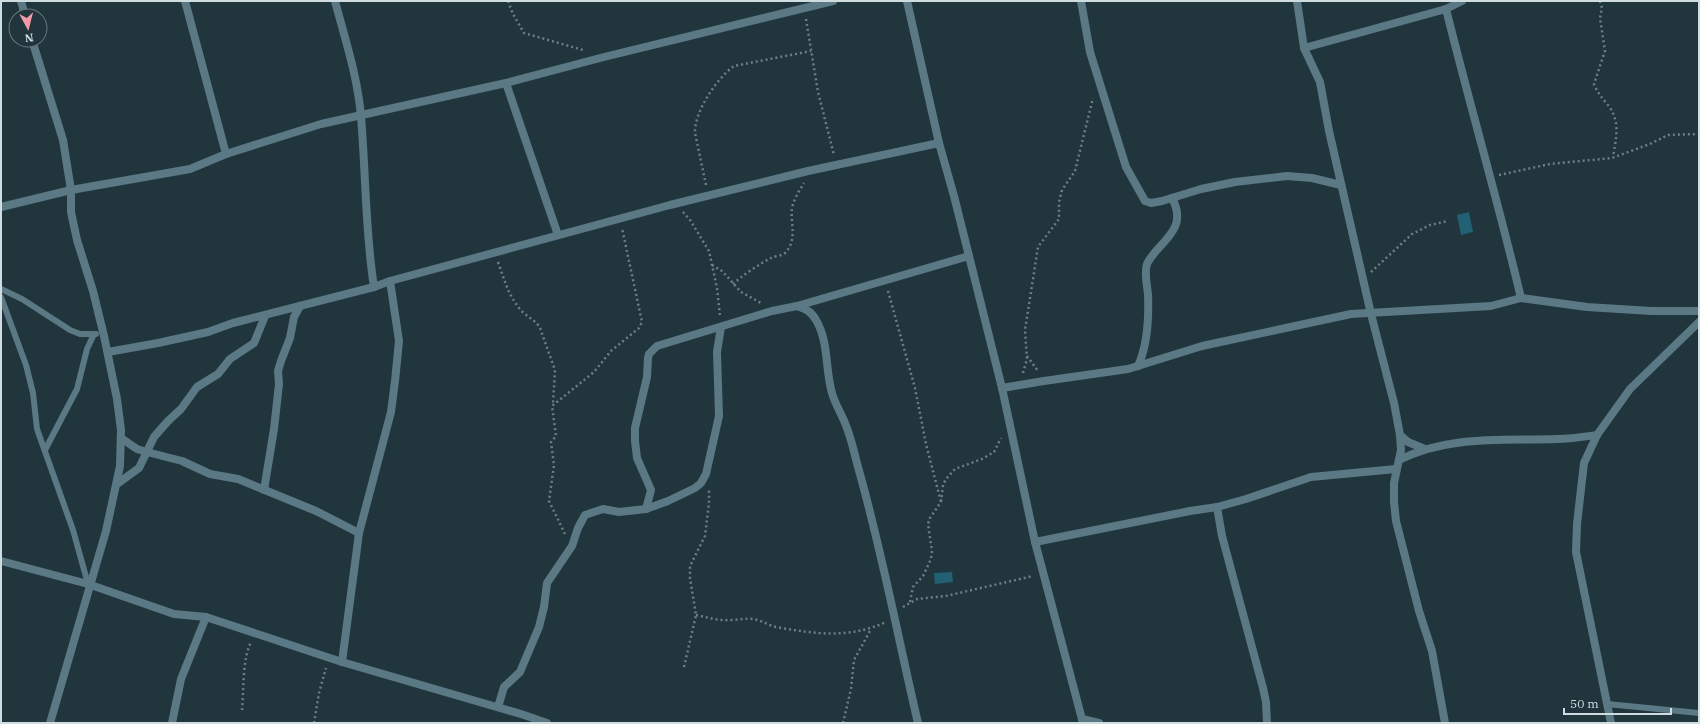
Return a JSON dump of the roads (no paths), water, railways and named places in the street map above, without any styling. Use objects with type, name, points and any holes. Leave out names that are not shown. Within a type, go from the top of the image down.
[{"type":"street","points":[[185,1],[226,154]]},
{"type":"street","points":[[335,1],[350,58],[361,116],[368,247],[374,287]]},
{"type":"street","points":[[1,208],[71,190],[190,169],[226,154],[321,124],[506,83],[604,57],[834,1]]},
{"type":"street","points":[[907,1],[939,143],[1002,388],[1043,574],[1083,721],[1099,723]]},
{"type":"street","points":[[1081,1],[1090,52],[1126,167],[1145,201],[1151,203],[1201,189],[1235,182],[1287,176],[1312,178],[1341,185]]},
{"type":"street","points":[[1297,1],[1304,48],[1320,82],[1341,185],[1371,314],[1394,403],[1400,435],[1399,460],[1396,469],[1394,502],[1396,520],[1419,612],[1432,651],[1445,723]]},
{"type":"street","points":[[1304,48],[1446,9],[1462,1]]},
{"type":"street","points":[[1446,9],[1469,103],[1491,177],[1521,298]]},
{"type":"street","points":[[34,48],[63,140],[71,190],[71,212],[73,223],[93,291],[108,352],[117,399],[121,438],[120,466],[117,484],[50,723]]},
{"type":"street","points":[[506,83],[558,235]]},
{"type":"street","points":[[108,352],[208,332],[233,322],[265,316],[374,287],[390,281],[495,252],[708,195],[808,171],[939,143]]},
{"type":"street","points":[[1138,366],[1144,351],[1146,332],[1148,309],[1146,275],[1147,264],[1175,228],[1178,212],[1172,198]]},
{"type":"street","points":[[646,509],[651,490],[637,458],[635,428],[647,377],[649,354],[662,344],[774,310],[797,306],[969,256]]},
{"type":"street","points":[[342,662],[359,533],[391,412],[395,381],[399,341],[390,281]]},
{"type":"street","points":[[1002,388],[1113,372],[1138,366],[1202,346],[1351,314],[1491,306],[1521,298],[1587,307],[1651,312],[1699,311]]},
{"type":"street","points":[[264,490],[274,429],[279,384],[278,371],[290,338],[294,317],[300,306]]},
{"type":"street","points":[[797,306],[808,310],[812,314],[817,321],[824,341],[831,392],[835,404],[845,422],[858,465],[895,615],[918,723]]},
{"type":"street","points":[[117,484],[139,468],[154,437],[168,420],[181,409],[197,387],[218,374],[230,359],[254,343],[265,316]]},
{"type":"street","points":[[1611,723],[1576,552],[1577,524],[1584,463],[1597,435],[1630,390],[1699,322]]},
{"type":"street","points":[[498,707],[504,687],[520,672],[539,627],[544,607],[547,583],[572,546],[578,528],[585,515],[603,509],[619,512],[646,509],[668,501],[695,488],[706,474],[719,416],[720,402],[717,352],[721,327]]},
{"type":"street","points":[[1400,435],[1408,442],[1425,450]]},
{"type":"street","points":[[1399,460],[1443,445],[1483,440],[1558,440],[1597,435]]},
{"type":"street","points":[[121,438],[137,449],[182,461],[210,474],[238,480],[264,490],[316,511],[359,533]]},
{"type":"street","points":[[1035,542],[1217,507],[1312,477],[1396,469]]},
{"type":"street","points":[[1217,507],[1222,536],[1263,688],[1266,702],[1267,723]]},
{"type":"street","points":[[1,561],[90,584],[174,614],[206,617],[255,635],[498,707],[530,720],[547,723]]},
{"type":"street","points":[[172,723],[181,678],[206,617]]},
{"type":"lane","points":[[1,289],[22,299],[70,330],[80,334],[104,336]]},
{"type":"lane","points":[[1,297],[26,365],[33,393],[37,429],[73,530],[90,584]]},
{"type":"lane","points":[[45,450],[76,389],[87,349],[94,334]]},
{"type":"lane","points":[[1607,704],[1699,714]]}]
